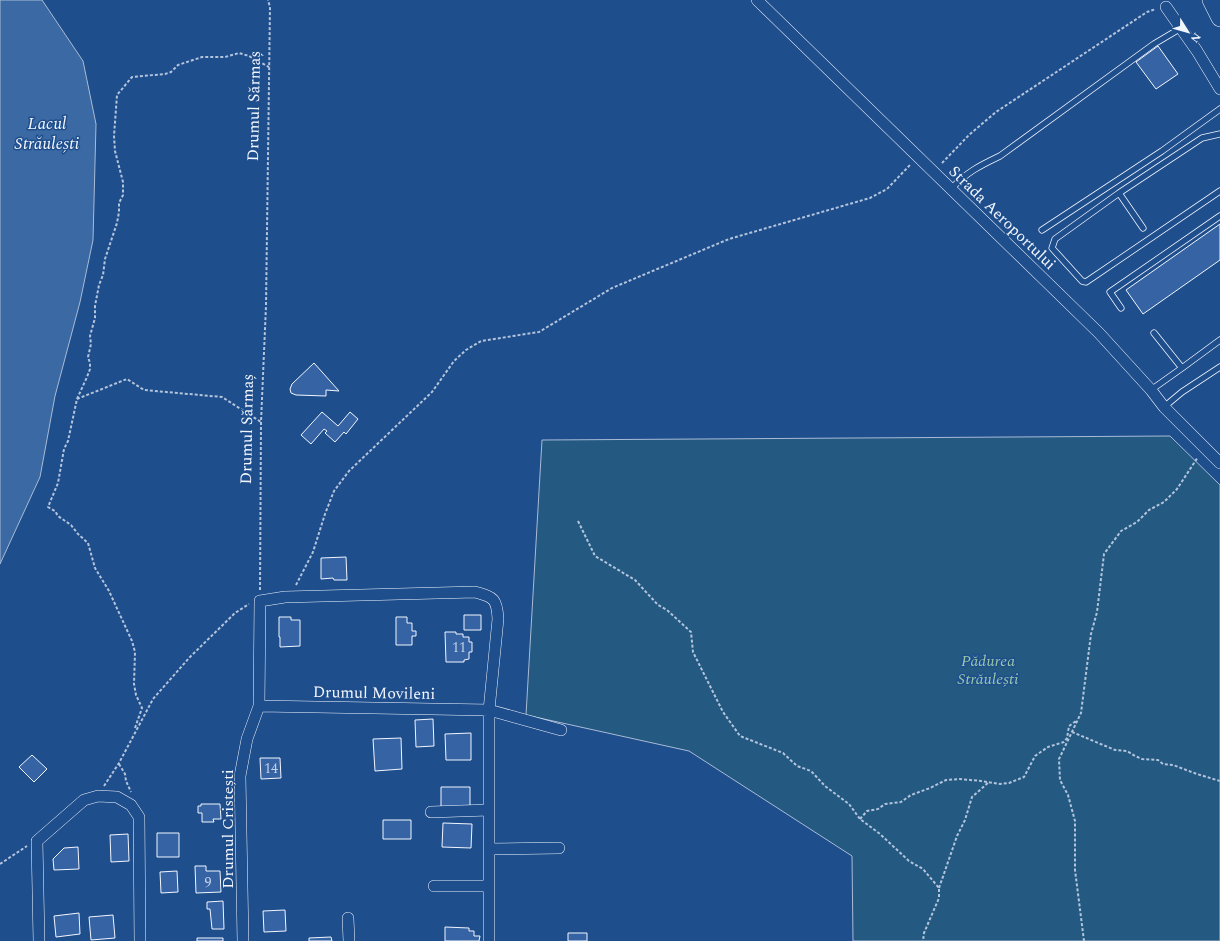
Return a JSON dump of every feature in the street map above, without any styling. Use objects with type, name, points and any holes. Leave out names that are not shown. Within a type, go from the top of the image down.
[{"type":"main road","points":[[1211,0],[1220,18]]},
{"type":"street","name":"Strada Aeroportului","points":[[757,0],[1099,333],[1151,390],[1164,407],[1220,463]]},
{"type":"street","points":[[1164,4],[1220,89]]},
{"type":"street","points":[[260,600],[284,597],[475,592],[487,595],[494,599],[498,607],[498,619],[489,710],[489,941]]},
{"type":"street","name":"Drumul Cristești","points":[[243,941],[240,776],[247,739],[259,706],[260,600]]},
{"type":"street","name":"Drumul Movileni","points":[[259,706],[489,710],[561,730]]},
{"type":"street","points":[[39,941],[36,841],[84,800],[98,796],[117,797],[131,806],[139,817],[140,941]]},
{"type":"street","points":[[431,812],[489,810]]},
{"type":"street","points":[[489,849],[559,848]]},
{"type":"street","points":[[434,886],[489,886]]},
{"type":"street","points":[[348,918],[349,941]]},
{"type":"lane","points":[[951,189],[964,176],[977,167],[1000,156],[1154,44],[1181,28]]},
{"type":"lane","points":[[1042,230],[1162,151],[1220,108]]},
{"type":"lane","points":[[1220,134],[1202,138],[1120,193],[1055,239],[1052,248],[1082,281],[1086,282],[1220,191]]},
{"type":"lane","points":[[1120,193],[1143,228]]},
{"type":"lane","points":[[1121,308],[1110,292],[1220,216]]},
{"type":"lane","points":[[1154,333],[1182,368]]},
{"type":"lane","points":[[1151,390],[1220,340]]},
{"type":"lane","points":[[1164,407],[1182,392],[1220,367]]},
{"type":"path","name":"Drumul Sărmaș","points":[[260,600],[261,422],[266,306],[270,67],[270,7],[268,0]]},
{"type":"path","points":[[933,171],[947,159],[969,135],[996,112],[1147,12],[1164,4]]},
{"type":"path","points":[[134,733],[142,708],[136,695],[134,684],[135,652],[132,641],[109,592],[95,568],[88,543],[71,525],[48,507],[58,483],[64,449],[68,440],[76,399],[90,369],[88,357],[91,344],[90,336],[94,318],[94,306],[103,275],[105,259],[117,223],[119,203],[123,195],[123,182],[115,151],[114,136],[118,95],[132,77],[171,72],[178,65],[202,57],[225,57],[239,53],[249,56],[270,67]]},
{"type":"path","points":[[284,597],[298,583],[313,552],[334,491],[349,471],[432,392],[454,361],[466,350],[481,341],[539,332],[612,288],[729,239],[870,198],[887,189],[918,156]]},
{"type":"path","points":[[76,399],[126,379],[144,390],[222,397],[261,422]]},
{"type":"path","points":[[1084,941],[1075,870],[1075,821],[1068,795],[1060,780],[1059,759],[1081,713],[1090,634],[1097,612],[1104,554],[1121,531],[1137,522],[1149,510],[1164,502],[1177,489],[1186,473],[1205,448]]},
{"type":"path","points":[[578,521],[595,556],[635,580],[658,604],[691,632],[693,652],[722,712],[740,736],[784,753],[796,766],[811,771],[825,786],[849,804],[860,819],[880,834],[909,861],[923,869],[939,888]]},
{"type":"path","points":[[98,796],[119,763],[152,698],[234,613],[247,604],[260,600]]},
{"type":"path","points":[[860,819],[867,811],[885,804],[901,802],[911,795],[946,780],[960,779],[1000,784],[1009,783],[1024,777],[1035,756],[1048,747],[1064,742],[1067,738],[1070,726],[1077,721]]},
{"type":"path","points":[[1072,732],[1115,750],[1127,751],[1142,759],[1158,760],[1163,764],[1173,765],[1220,781]]},
{"type":"path","points":[[119,763],[126,774],[126,781],[131,790],[131,806]]},
{"type":"path","points":[[923,941],[924,933],[939,898],[939,888],[957,836],[965,820],[972,797],[989,782]]},
{"type":"path","points":[[0,864],[19,850],[36,841]]},
{"type":"green space","name":"Pădurea Străulești","points":[[1170,436],[1220,485],[1220,941],[853,941],[852,856],[689,751],[526,715],[542,440]]},
{"type":"water","name":"Lacul Străulești","points":[[0,0],[42,0],[83,61],[96,124],[93,240],[80,302],[55,396],[40,477],[0,564]]},
{"type":"building","points":[[1158,46],[1178,74],[1156,89],[1136,62]]},
{"type":"building","points":[[1220,224],[1220,260],[1143,314],[1126,290]]},
{"type":"building","points":[[314,363],[339,391],[326,390],[326,396],[296,395],[291,393],[290,389],[292,384]]},
{"type":"building","points":[[322,412],[338,426],[350,412],[358,419],[346,434],[344,432],[335,442],[325,433],[327,431],[324,429],[311,444],[301,435]]},
{"type":"building","points":[[346,557],[347,580],[334,580],[333,578],[321,579],[321,558]]},
{"type":"building","points":[[464,615],[481,615],[481,630],[464,630]]},
{"type":"building","points":[[279,617],[291,617],[291,620],[300,620],[300,646],[280,647]]},
{"type":"building","points":[[396,617],[407,617],[407,623],[412,623],[412,631],[416,631],[416,636],[412,636],[412,645],[396,645]]},
{"type":"building","points":[[445,632],[456,632],[456,634],[463,634],[463,637],[469,637],[469,642],[472,642],[472,652],[469,652],[469,659],[464,660],[464,662],[446,662]]},
{"type":"building","points":[[433,719],[434,746],[416,747],[415,720]]},
{"type":"building","points":[[471,733],[471,760],[446,760],[445,734]]},
{"type":"building","points":[[401,738],[402,769],[375,771],[373,739]]},
{"type":"building","points":[[32,755],[47,769],[34,782],[19,767]]},
{"type":"building","points":[[260,758],[280,758],[281,778],[261,779]]},
{"type":"building","points":[[441,787],[470,787],[470,808],[441,808]]},
{"type":"building","points":[[201,804],[220,804],[221,819],[213,819],[214,822],[202,822],[202,813],[198,813],[198,806],[201,806]]},
{"type":"building","points":[[383,820],[411,820],[411,839],[383,839]]},
{"type":"building","points":[[443,823],[472,824],[471,848],[442,847]]},
{"type":"building","points":[[157,833],[179,833],[179,857],[157,857]]},
{"type":"building","points":[[128,834],[129,861],[111,862],[110,835]]},
{"type":"building","points":[[78,847],[79,869],[54,870],[53,859],[64,848]]},
{"type":"building","points":[[195,866],[206,866],[206,871],[220,871],[221,892],[196,893]]},
{"type":"building","points":[[177,871],[178,892],[161,893],[160,872]]},
{"type":"building","points":[[223,901],[224,929],[212,929],[210,909],[207,909],[207,902]]},
{"type":"building","points":[[285,910],[286,931],[264,932],[263,911]]},
{"type":"building","points":[[79,913],[80,934],[56,937],[54,916]]},
{"type":"building","points":[[113,915],[115,938],[91,940],[89,917]]},
{"type":"building","points":[[445,927],[469,928],[469,931],[474,931],[474,936],[480,936],[479,941],[445,941]]},
{"type":"building","points":[[568,933],[587,933],[587,941],[568,941]]},
{"type":"building","points":[[331,937],[332,941],[309,941],[309,938]]},
{"type":"building","points":[[197,938],[223,938],[223,941],[197,941]]}]
